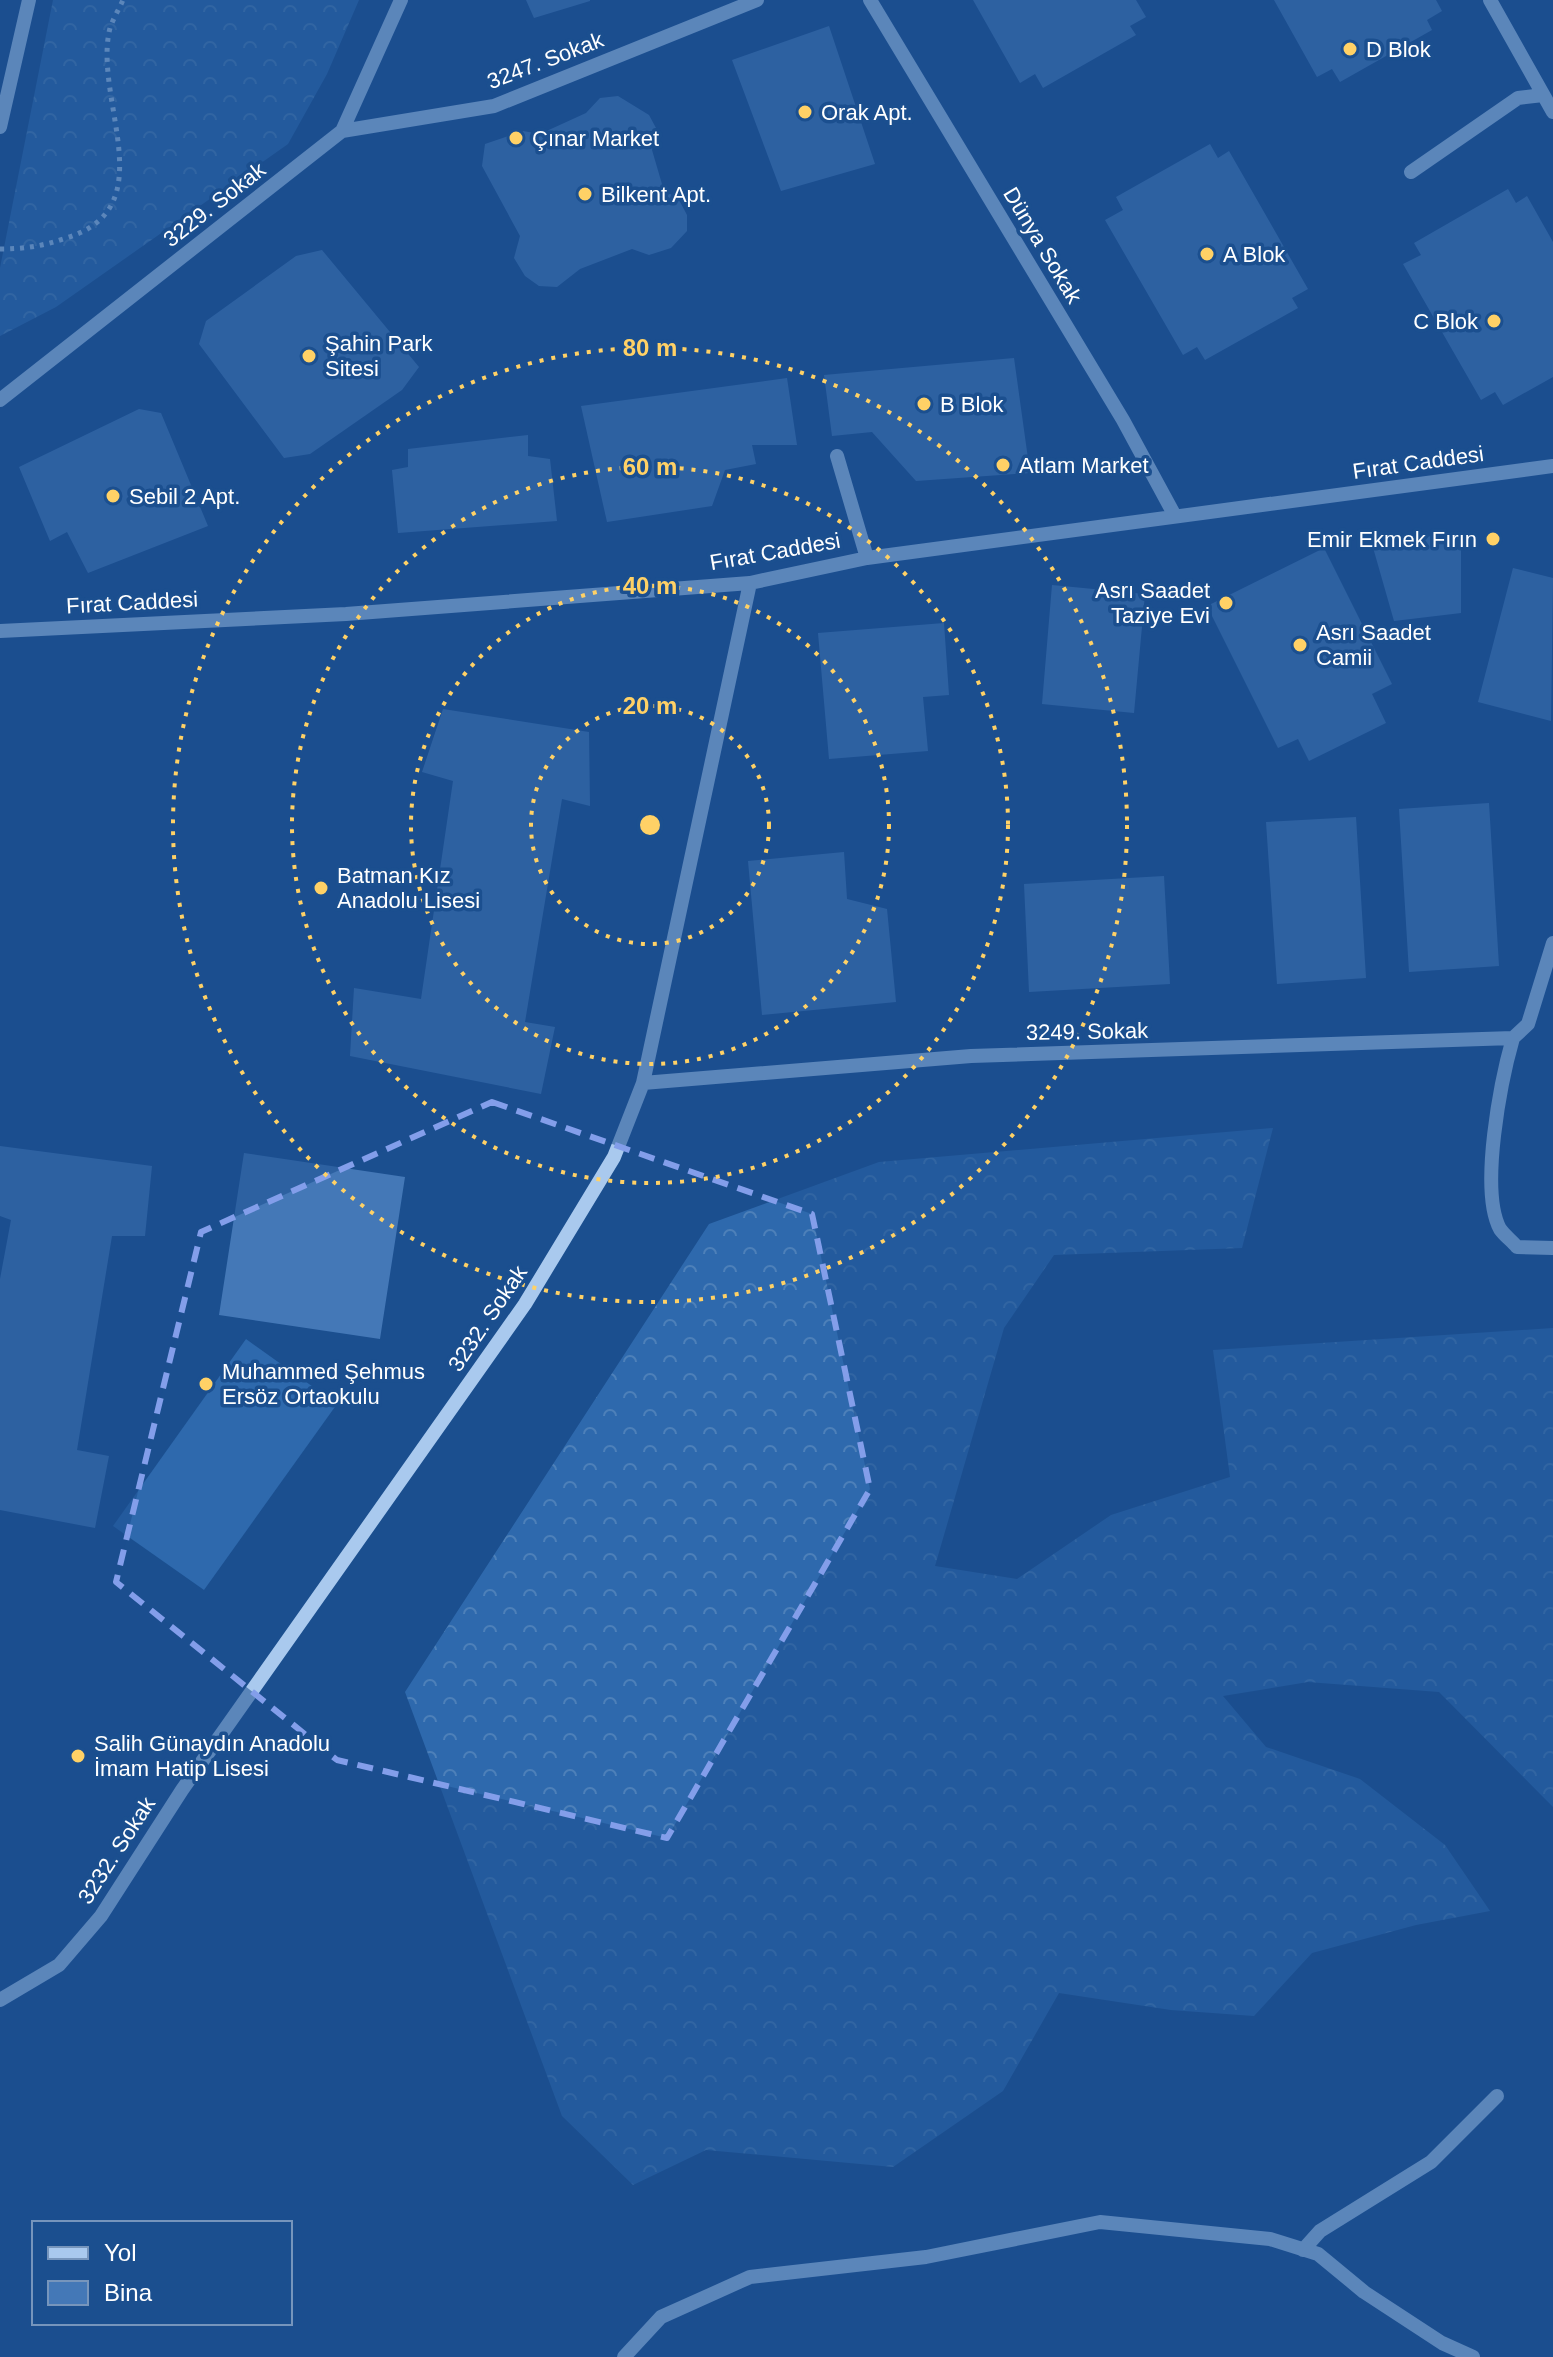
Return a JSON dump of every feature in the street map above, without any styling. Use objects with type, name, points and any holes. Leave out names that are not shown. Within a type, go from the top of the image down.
[{"type":"street","points":[[0,127],[29,0]]},
{"type":"street","name":"3229. Sokak","points":[[0,400],[342,131],[401,0]]},
{"type":"street","name":"3247. Sokak","points":[[342,131],[494,106],[757,0]]},
{"type":"street","name":"Dünya Sokak","points":[[870,0],[1123,420],[1175,516]]},
{"type":"street","points":[[1490,0],[1553,112]]},
{"type":"street","points":[[1411,172],[1518,98],[1543,95]]},
{"type":"street","points":[[837,456],[867,558]]},
{"type":"street","name":"Fırat Caddesi","points":[[0,631],[346,614],[750,583],[867,558],[1553,466]]},
{"type":"street","name":"3232. Sokak","points":[[0,2000],[59,1965],[101,1916],[182,1790],[525,1304],[614,1157],[643,1083],[750,583]]},
{"type":"street","points":[[1553,943],[1528,1024],[1513,1038],[1503,1072],[1492,1156],[1495,1215],[1501,1231],[1517,1247],[1553,1248]]},
{"type":"street","name":"3249. Sokak","points":[[643,1083],[971,1056],[1513,1038]]},
{"type":"street","points":[[1303,2250],[1320,2231],[1431,2162],[1497,2096]]},
{"type":"street","points":[[624,2357],[661,2317],[750,2277],[926,2257],[1100,2222],[1270,2239],[1318,2254],[1364,2292],[1442,2343],[1473,2357]]},
{"type":"path","points":[[0,249],[32,249],[85,233],[106,216],[118,194],[120,157],[109,86],[110,29],[123,0]]},
{"type":"highlighted area","points":[[492,1102],[812,1214],[870,1489],[667,1838],[337,1760],[116,1582],[201,1232]]},
{"type":"green space","points":[[53,0],[359,0],[327,74],[288,144],[56,307],[0,336],[0,268]]},
{"type":"green space","points":[[1273,1128],[1242,1248],[1054,1255],[1004,1328],[935,1566],[1017,1579],[1111,1515],[1230,1477],[1213,1350],[1553,1328],[1553,1807],[1439,1692],[1308,1682],[1223,1696],[1266,1747],[1360,1779],[1445,1845],[1490,1911],[1416,1925],[1312,1953],[1254,2016],[1171,2010],[1059,1993],[1003,2091],[893,2167],[706,2150],[633,2185],[562,2116],[405,1692],[709,1224],[879,1162]]},
{"type":"green space","points":[[246,1339],[337,1404],[204,1590],[113,1526]]},
{"type":"building","points":[[526,0],[590,0],[590,1],[534,18]]},
{"type":"building","points":[[973,0],[1136,0],[1146,17],[1130,26],[1136,35],[1043,88],[1035,74],[1020,83]]},
{"type":"building","name":"D Blok","points":[[1274,0],[1436,0],[1442,11],[1427,20],[1432,30],[1340,82],[1332,69],[1317,77]]},
{"type":"building","name":"Orak Apt.","points":[[829,26],[875,164],[781,191],[732,60]]},
{"type":"building","name":"Bilkent Apt.","points":[[618,96],[649,115],[656,128],[652,150],[664,191],[678,198],[687,215],[687,231],[671,248],[649,255],[632,249],[580,269],[557,287],[539,286],[525,276],[514,258],[520,236],[482,166],[485,144],[523,131],[540,134],[586,113],[600,98]]},
{"type":"building","name":"A Blok","points":[[1210,144],[1218,158],[1229,151],[1308,289],[1292,298],[1298,308],[1205,360],[1197,347],[1183,355],[1105,220],[1123,210],[1116,197]]},
{"type":"building","name":"C Blok","points":[[1508,189],[1516,203],[1527,196],[1553,242],[1553,377],[1503,405],[1495,392],[1481,400],[1403,264],[1421,255],[1414,243]]},
{"type":"building","name":"Şahin Park Sitesi","points":[[322,250],[419,367],[402,390],[310,454],[284,458],[199,344],[206,321],[296,256]]},
{"type":"building","name":"B Blok","points":[[1014,358],[1030,473],[916,481],[872,432],[832,436],[824,375]]},
{"type":"building","points":[[787,378],[797,445],[752,445],[756,464],[725,470],[712,506],[607,522],[581,406]]},
{"type":"building","name":"Sebil 2 Apt.","points":[[139,409],[161,413],[208,526],[88,573],[67,532],[50,541],[19,467]]},
{"type":"building","points":[[528,435],[528,456],[550,459],[557,521],[398,533],[392,470],[408,467],[408,449]]},
{"type":"building","points":[[1461,536],[1461,613],[1394,621],[1370,537]]},
{"type":"building","name":"Asrı Saadet Camii","points":[[1324,548],[1392,684],[1372,694],[1386,723],[1309,761],[1298,739],[1278,748],[1207,606]]},
{"type":"building","points":[[1513,568],[1553,578],[1551,721],[1478,702]]},
{"type":"building","points":[[1052,585],[1145,594],[1134,713],[1042,704]]},
{"type":"building","points":[[944,623],[949,695],[923,697],[928,751],[829,759],[818,633]]},
{"type":"building","points":[[443,709],[589,732],[590,806],[562,799],[525,1022],[555,1027],[541,1094],[350,1056],[354,988],[421,999],[453,781],[422,772]]},
{"type":"building","points":[[1489,803],[1499,966],[1409,972],[1399,809]]},
{"type":"building","points":[[1356,817],[1366,978],[1277,984],[1266,822]]},
{"type":"building","points":[[844,852],[847,899],[887,909],[896,1002],[762,1015],[748,861]]},
{"type":"building","points":[[1164,876],[1170,984],[1029,992],[1024,884]]},
{"type":"building","points":[[0,1146],[152,1166],[145,1236],[112,1236],[77,1450],[109,1456],[95,1528],[0,1510],[0,1279],[11,1220],[0,1216]]},
{"type":"building","points":[[244,1153],[405,1177],[380,1339],[219,1315]]},
{"type":"place","name":"D Blok","points":[[1350,49]]},
{"type":"place","name":"Orak Apt.","points":[[805,112]]},
{"type":"place","name":"Çınar Market","points":[[516,138]]},
{"type":"place","name":"Bilkent Apt.","points":[[585,194]]},
{"type":"place","name":"A Blok","points":[[1207,254]]},
{"type":"place","name":"C Blok","points":[[1494,321]]},
{"type":"place","name":"Şahin Park Sitesi","points":[[309,356]]},
{"type":"place","name":"B Blok","points":[[924,404]]},
{"type":"place","name":"Atlam Market","points":[[1003,465]]},
{"type":"place","name":"Sebil 2 Apt.","points":[[113,496]]},
{"type":"place","name":"Emir Ekmek Fırın","points":[[1493,539]]},
{"type":"place","name":"Asrı Saadet Taziye Evi","points":[[1226,603]]},
{"type":"place","name":"Asrı Saadet Camii","points":[[1300,645]]},
{"type":"place","name":"Batman Kız Anadolu Lisesi","points":[[321,888]]},
{"type":"place","name":"Muhammed Şehmus Ersöz Ortaokulu","points":[[206,1384]]},
{"type":"place","name":"Salih Günaydın Anadolu İmam Hatip Lisesi","points":[[78,1756]]}]
